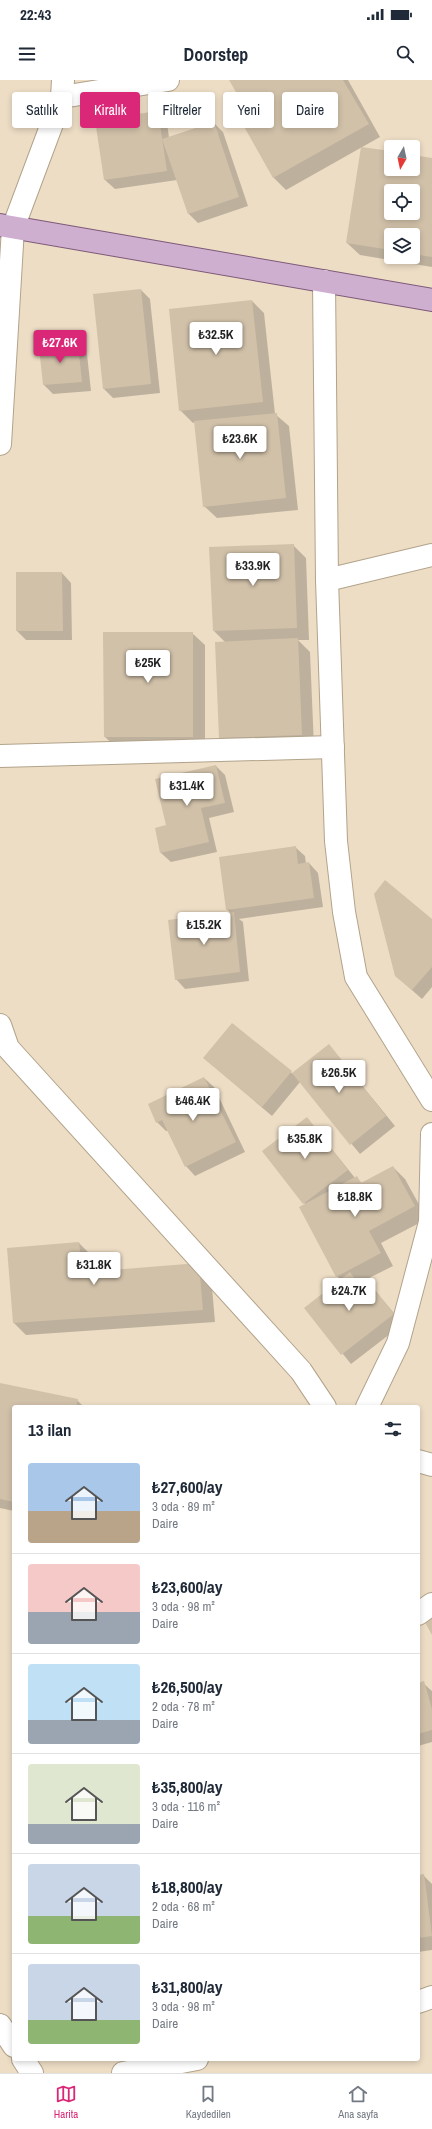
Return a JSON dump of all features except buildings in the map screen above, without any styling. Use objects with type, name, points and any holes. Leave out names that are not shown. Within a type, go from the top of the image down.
[{"type":"main road","points":[[7,226],[432,300]]},
{"type":"street","points":[[0,444],[7,226],[62,89],[168,80]]},
{"type":"street","points":[[324,281],[327,580],[336,841],[344,912],[356,977],[432,1100]]},
{"type":"street","points":[[327,580],[432,555]]},
{"type":"street","points":[[0,756],[333,747]]},
{"type":"street","points":[[0,1025],[8,1048],[301,1371],[324,1405]]},
{"type":"street","points":[[368,1405],[398,1343],[430,1222],[432,1134]]},
{"type":"street","points":[[420,1462],[432,1465]]},
{"type":"street","points":[[420,1613],[432,1604]]},
{"type":"street","points":[[420,2001],[432,1998]]},
{"type":"street","points":[[0,2025],[12,2043]]},
{"type":"street","points":[[24,2061],[32,2073]]},
{"type":"street","points":[[123,2073],[186,2061]]}]
